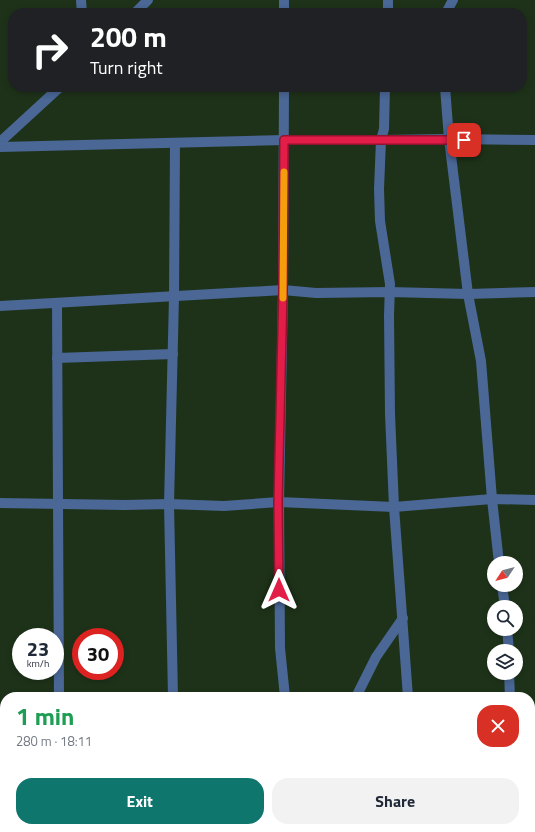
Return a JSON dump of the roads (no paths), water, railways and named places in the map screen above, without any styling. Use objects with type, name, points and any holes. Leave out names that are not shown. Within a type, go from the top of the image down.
[{"type":"street","points":[[140,8],[148,0]]},
{"type":"street","points":[[0,142],[55,92]]},
{"type":"street","points":[[284,92],[283,290],[278,502],[280,648],[284,692]]},
{"type":"street","points":[[385,92],[384,129],[381,140],[379,189],[380,221],[390,284],[390,414],[394,507],[408,692]]},
{"type":"street","points":[[445,92],[449,139],[468,294],[481,361],[498,556]]},
{"type":"street","points":[[0,147],[284,140],[535,140]]},
{"type":"street","points":[[173,692],[169,504],[174,297],[175,143]]},
{"type":"street","points":[[0,306],[283,290],[316,294],[390,292],[468,294],[535,292]]},
{"type":"street","points":[[57,303],[59,692]]},
{"type":"street","points":[[57,358],[173,354]]},
{"type":"street","points":[[0,503],[125,505],[169,504],[224,506],[278,502],[394,507],[492,499],[535,500]]},
{"type":"street","points":[[358,692],[376,657],[403,618]]},
{"type":"street","points":[[509,680],[510,692]]}]
